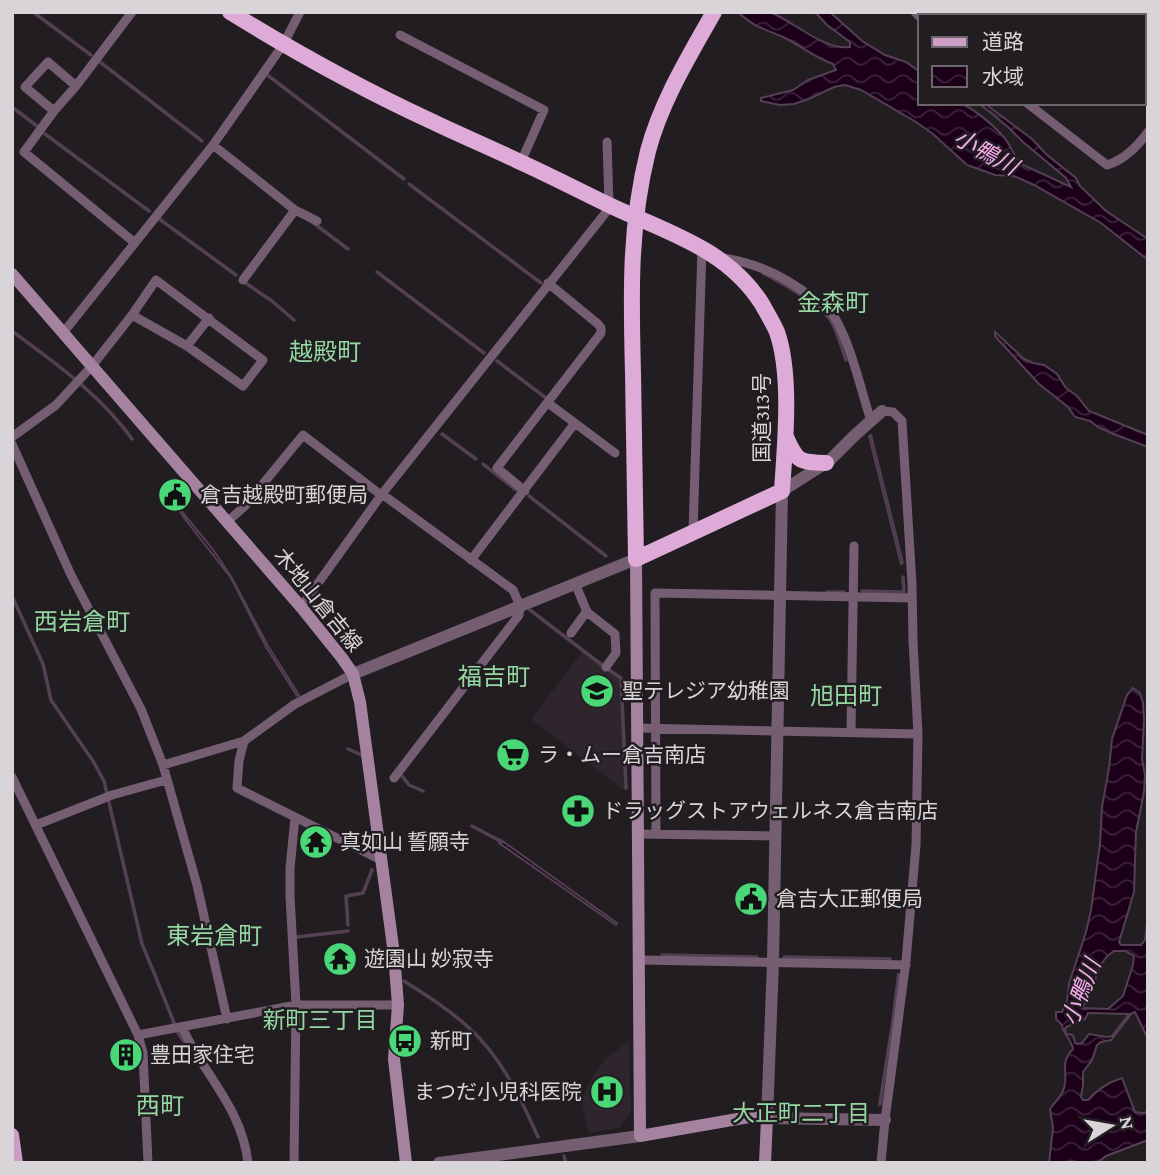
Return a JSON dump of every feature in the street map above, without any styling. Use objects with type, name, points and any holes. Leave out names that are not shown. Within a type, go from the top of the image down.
[{"type":"highway","name":"国道313号","points":[[230,12],[283,45],[431,121],[702,248],[749,284],[777,332],[785,369],[782,491],[636,559]]},
{"type":"highway","points":[[636,559],[631,289],[634,228],[649,149],[660,117],[678,76],[714,12]]},
{"type":"highway","points":[[785,435],[794,455],[802,461],[826,463]]},
{"type":"main road","name":"木地山倉吉線","points":[[12,275],[301,607],[353,674],[360,702],[394,954],[398,1005],[394,1059],[406,1163]]},
{"type":"main road","points":[[636,559],[640,1136],[749,1117],[767,1118],[765,1163]]},
{"type":"main road","points":[[12,1135],[16,1163]]},
{"type":"street","points":[[132,12],[24,152],[135,243]]},
{"type":"street","points":[[63,333],[213,145],[283,45],[300,12]]},
{"type":"street","points":[[400,35],[544,110],[521,162]]},
{"type":"street","points":[[54,111],[25,88],[48,62],[76,86]]},
{"type":"street","points":[[1030,105],[1107,165],[1121,161],[1148,132]]},
{"type":"street","points":[[301,607],[381,494],[610,205],[607,142]]},
{"type":"street","points":[[213,145],[295,210],[317,221]]},
{"type":"street","points":[[243,280],[295,210]]},
{"type":"street","points":[[693,532],[702,248]]},
{"type":"street","points":[[718,258],[752,264],[796,285],[834,316],[845,340],[871,421]]},
{"type":"street","points":[[12,437],[56,405],[92,366],[156,280],[263,359],[243,386],[187,346],[132,315]]},
{"type":"street","points":[[525,491],[497,468],[601,333],[598,324],[548,283]]},
{"type":"street","points":[[187,346],[209,318]]},
{"type":"street","points":[[548,403],[615,453]]},
{"type":"street","points":[[881,1163],[906,965],[916,845],[918,734],[902,421],[893,412],[882,411],[826,463],[782,491],[767,1118],[885,1120]]},
{"type":"street","points":[[471,561],[575,423]]},
{"type":"street","points":[[227,522],[245,506],[303,435],[513,590],[520,606],[519,615],[394,778]]},
{"type":"street","points":[[12,444],[71,575],[141,709],[163,765],[197,885],[227,1019]]},
{"type":"street","points":[[851,732],[854,546]]},
{"type":"street","points":[[163,765],[244,741],[295,704],[353,674],[636,559]]},
{"type":"street","points":[[575,583],[587,611],[615,634],[616,653],[606,667]]},
{"type":"street","points":[[656,834],[655,593],[912,598]]},
{"type":"street","points":[[570,634],[587,611]]},
{"type":"street","points":[[637,728],[918,734]]},
{"type":"street","points":[[244,741],[237,788],[381,860]]},
{"type":"street","points":[[12,777],[138,1035],[143,1053],[148,1163]]},
{"type":"street","points":[[36,825],[112,795],[166,780]]},
{"type":"street","points":[[294,1163],[296,1005],[290,868],[295,818]]},
{"type":"street","points":[[639,834],[775,836]]},
{"type":"street","points":[[640,960],[906,965]]},
{"type":"street","points":[[138,1035],[296,1005],[398,1005]]},
{"type":"street","points":[[182,1027],[232,1110],[242,1131],[248,1163]]},
{"type":"street","points":[[439,1163],[523,1157],[640,1136]]},
{"type":"shaded area","points":[[582,652],[623,680],[628,790],[624,790],[531,719]]},
{"type":"shaded area","name":"まつだ小児科医院","points":[[629,1041],[631,1111],[619,1128],[588,1133],[581,1098],[604,1061]]},
{"type":"water","name":"小鴨川","points":[[738,12],[772,13],[830,45],[850,47],[850,42],[815,12],[830,12],[862,41],[918,71],[918,105],[965,105],[997,130],[1021,164],[1071,187],[1066,178],[981,105],[987,105],[1032,139],[1076,178],[1080,186],[1106,211],[1148,239],[1148,260],[1101,223],[1034,185],[1014,176],[995,175],[967,165],[933,134],[861,90],[845,85],[794,104],[780,105],[761,101],[761,98],[793,90],[808,80],[836,70],[833,64]]},
{"type":"water","points":[[995,332],[1024,359],[1044,365],[1057,374],[1066,388],[1077,396],[1089,411],[1148,435],[1148,447],[1075,417],[1068,407],[1039,384],[995,336]]},
{"type":"water","points":[[871,435],[903,563],[901,564],[869,436]]},
{"type":"water","points":[[184,514],[232,578],[268,646],[299,695],[297,696],[266,647],[231,578],[182,515]]},
{"type":"water","name":"小鴨川","points":[[1133,688],[1140,693],[1143,703],[1142,759],[1145,775],[1136,832],[1134,892],[1119,942],[1121,945],[1141,945],[1145,940],[1148,914],[1148,1039],[1135,1012],[1132,1013],[1111,1040],[1097,1045],[1092,1060],[1083,1072],[1081,1097],[1088,1100],[1103,1087],[1122,1078],[1135,1112],[1148,1112],[1148,1140],[1106,1156],[1097,1163],[1049,1163],[1053,1128],[1050,1109],[1063,1091],[1065,1064],[1073,1049],[1064,1032],[1062,1025],[1056,1019],[1056,1012],[1062,1012],[1067,1001],[1069,984],[1091,910],[1112,739],[1127,695]],"holes":[[[1114,951],[1125,951],[1134,956],[1123,996],[1108,1009],[1082,1008],[1101,964]],[[1088,1013],[1128,1014],[1129,1014],[1112,1036],[1089,1034],[1082,1043],[1075,1043],[1073,1035],[1066,1034],[1065,1029],[1085,1019]]]},
{"type":"water","points":[[501,840],[617,923],[616,925],[499,843]]},
{"type":"water","points":[[898,974],[900,975],[879,1105],[892,1023]]},
{"type":"waterway","points":[[33,12],[91,55]]},
{"type":"waterway","points":[[100,62],[202,141]]},
{"type":"waterway","points":[[266,74],[404,179]]},
{"type":"waterway","points":[[12,107],[37,126]]},
{"type":"waterway","points":[[45,134],[149,211]]},
{"type":"waterway","points":[[409,184],[541,283]]},
{"type":"waterway","points":[[158,218],[236,275]]},
{"type":"waterway","points":[[312,222],[348,249]]},
{"type":"waterway","points":[[377,272],[484,353]]},
{"type":"waterway","points":[[763,273],[798,293],[829,318],[846,360]]},
{"type":"waterway","points":[[244,282],[294,320]]},
{"type":"waterway","points":[[12,331],[92,394],[132,439]]},
{"type":"waterway","points":[[497,361],[546,398]]},
{"type":"waterway","points":[[442,434],[476,459]]},
{"type":"waterway","points":[[483,464],[516,490]]},
{"type":"waterway","points":[[169,495],[185,517]]},
{"type":"waterway","points":[[529,496],[606,556]]},
{"type":"waterway","points":[[903,577],[904,592]]},
{"type":"waterway","points":[[862,591],[902,592]]},
{"type":"waterway","points":[[827,592],[844,592]]},
{"type":"waterway","points":[[12,596],[43,664],[51,700],[104,781],[142,944],[178,1033],[189,1049]]},
{"type":"waterway","points":[[530,610],[602,665]]},
{"type":"waterway","points":[[609,670],[621,678],[626,788]]},
{"type":"waterway","points":[[348,749],[364,756]]},
{"type":"waterway","points":[[398,774],[409,785],[423,791]]},
{"type":"waterway","points":[[472,826],[502,842]]},
{"type":"waterway","points":[[348,925],[346,896],[363,893],[372,870]]},
{"type":"waterway","points":[[297,937],[348,931]]},
{"type":"waterway","points":[[662,955],[757,957]]},
{"type":"waterway","points":[[784,957],[890,959]]},
{"type":"waterway","points":[[404,981],[467,1026],[490,1050],[509,1078],[538,1137]]},
{"type":"waterway","points":[[564,1156],[566,1163]]},
{"type":"place","name":"倉吉越殿町郵便局","points":[[175,495]]},
{"type":"place","name":"聖テレジア幼稚園","points":[[597,691]]},
{"type":"place","name":"ラ・ムー倉吉南店","points":[[513,755]]},
{"type":"place","name":"ドラッグストアウェルネス倉吉南店","points":[[578,811]]},
{"type":"place","name":"真如山 誓願寺","points":[[316,842]]},
{"type":"place","name":"倉吉大正郵便局","points":[[751,899]]},
{"type":"place","name":"遊園山 妙寂寺","points":[[340,959]]},
{"type":"place","name":"新町","points":[[405,1041]]},
{"type":"place","name":"豊田家住宅","points":[[126,1055]]},
{"type":"place","name":"まつだ小児科医院","points":[[607,1092]]},
{"type":"district","name":"金森町","points":[[833,302]]},
{"type":"district","name":"越殿町","points":[[325,351]]},
{"type":"district","name":"西岩倉町","points":[[82,621]]},
{"type":"district","name":"福吉町","points":[[494,676]]},
{"type":"district","name":"旭田町","points":[[846,695]]},
{"type":"district","name":"東岩倉町","points":[[214,935]]},
{"type":"district","name":"新町三丁目","points":[[320,1020]]},
{"type":"district","name":"西町","points":[[160,1105]]},
{"type":"district","name":"大正町二丁目","points":[[801,1113]]}]
